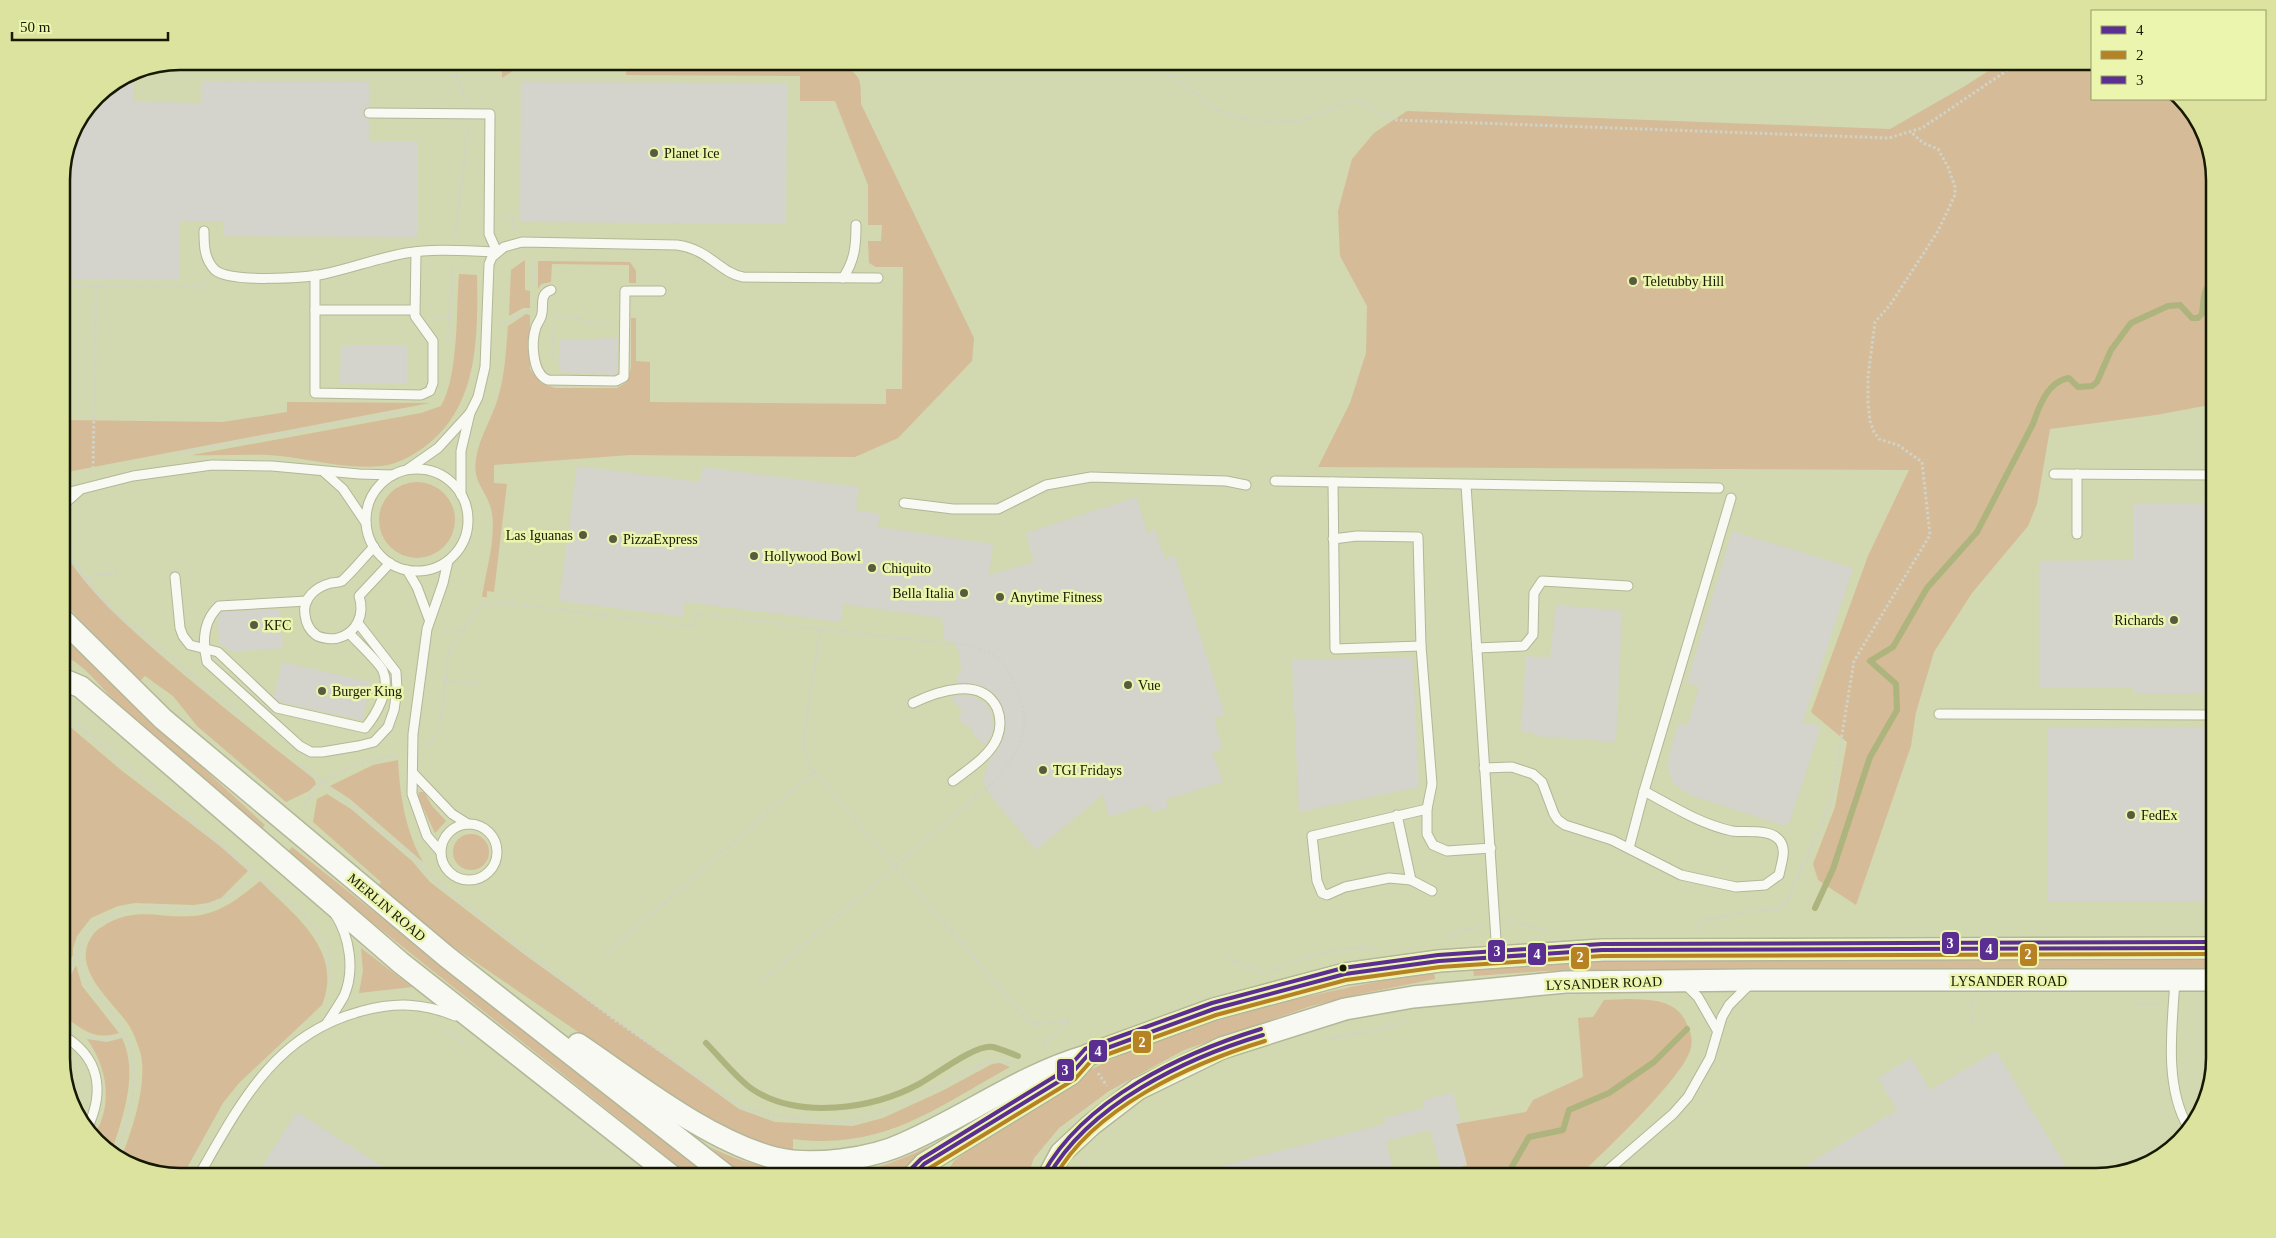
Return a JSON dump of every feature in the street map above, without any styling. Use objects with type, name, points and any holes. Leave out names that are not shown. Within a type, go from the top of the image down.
[{"type":"street","name":"MERLIN ROAD","points":[[70,627],[163,719],[447,957],[717,1168]]},
{"type":"street","points":[[70,682],[81,687],[401,963],[662,1168]]},
{"type":"street","points":[[447,957],[695,1122],[747,1149],[776,1158],[832,1160],[861,1156],[904,1144],[1055,1065],[1088,1055],[1214,1009],[1345,974],[1498,955],[1602,950],[2206,948]]},
{"type":"street","name":"LYSANDER ROAD","points":[[1053,1168],[1061,1153],[1091,1125],[1138,1089],[1222,1048],[1345,1009],[1413,997],[1565,982],[2206,980]]},
{"type":"street","points":[[920,1168],[1071,1074],[1088,1055]]},
{"type":"lane","points":[[369,113],[490,114],[489,234],[497,252]]},
{"type":"lane","points":[[843,278],[854,254],[856,225]]},
{"type":"lane","points":[[204,231],[205,252],[208,261],[218,271],[234,277],[315,275],[377,259],[416,252],[497,252]]},
{"type":"lane","points":[[461,495],[460,462],[470,413],[480,390],[485,367],[488,271],[492,257],[504,247],[522,242],[677,245],[686,246],[706,254],[736,276],[878,278]]},
{"type":"lane","points":[[315,275],[315,393],[421,395],[430,391],[433,383],[434,341],[415,316],[416,252]]},
{"type":"lane","points":[[551,290],[544,294],[542,312],[535,332],[534,363],[540,374],[548,380],[616,381],[624,377],[627,291],[661,291]]},
{"type":"lane","points":[[315,310],[414,310]]},
{"type":"lane","points":[[406,470],[424,469],[446,478],[461,495],[465,503],[468,519],[466,535],[459,549],[448,561],[435,568],[421,571],[407,570],[390,563],[374,547],[368,536],[367,510],[372,496],[381,484],[393,475],[406,470],[438,448],[470,413]]},
{"type":"lane","points":[[70,492],[133,476],[212,465],[272,466],[324,472],[393,475]]},
{"type":"lane","points":[[324,472],[343,489],[366,523]]},
{"type":"lane","points":[[2054,474],[2206,475]]},
{"type":"lane","points":[[2077,534],[2078,474]]},
{"type":"lane","points":[[904,503],[953,509],[998,508],[1046,485],[1091,478],[1226,481],[1246,485]]},
{"type":"lane","points":[[1275,481],[1720,488]]},
{"type":"lane","points":[[1332,482],[1335,649],[1421,646]]},
{"type":"lane","points":[[1466,485],[1498,955]]},
{"type":"lane","points":[[70,499],[80,490]]},
{"type":"lane","points":[[1629,848],[1644,790],[1731,498]]},
{"type":"lane","points":[[1333,539],[1356,536],[1418,537],[1421,646],[1432,784],[1427,809],[1427,834],[1433,845],[1446,851],[1491,848]]},
{"type":"lane","points":[[374,547],[340,583],[318,588],[309,595],[304,612],[307,625],[316,636],[336,639],[349,633],[358,623],[362,610],[359,596],[390,563]]},
{"type":"lane","points":[[414,774],[452,814],[468,824],[482,827],[495,840],[497,858],[489,873],[472,881],[456,878],[444,866],[440,851],[427,836],[412,794],[414,774],[413,734],[429,619],[443,583],[448,561]]},
{"type":"lane","points":[[407,570],[417,587],[429,619]]},
{"type":"lane","points":[[175,577],[182,636],[190,645],[218,652],[277,708],[366,728],[380,708],[384,682],[383,670],[349,633]]},
{"type":"lane","points":[[1477,648],[1524,646],[1533,635],[1534,593],[1542,581],[1628,586]]},
{"type":"lane","points":[[307,601],[219,606],[209,614],[205,631],[204,650],[207,662],[300,746],[312,752],[322,752],[374,742],[388,727],[394,710],[397,690],[396,672],[358,623]]},
{"type":"lane","points":[[913,703],[948,691],[971,689],[984,693],[994,702],[1000,714],[1001,728],[997,740],[985,754],[953,781]]},
{"type":"lane","points":[[1939,714],[2206,715]]},
{"type":"lane","points":[[1484,768],[1512,767],[1533,774],[1542,782],[1558,820],[1565,825],[1629,848],[1681,875],[1736,887],[1765,885],[1779,875],[1783,856],[1782,842],[1776,836],[1767,833],[1734,831],[1706,824],[1644,790]]},
{"type":"lane","points":[[1427,809],[1312,836],[1317,881],[1322,894],[1327,895],[1344,887],[1381,879],[1411,880],[1432,890]]},
{"type":"lane","points":[[1398,816],[1411,880]]},
{"type":"lane","points":[[440,851],[442,842],[452,829],[468,824]]},
{"type":"lane","points":[[324,897],[338,918],[349,946],[350,974],[344,996],[327,1023]]},
{"type":"lane","points":[[1610,1168],[1673,1114],[1688,1097],[1710,1058],[1717,1030],[1729,1005],[1754,980]]},
{"type":"lane","points":[[1682,981],[1698,997],[1717,1030]]},
{"type":"lane","points":[[2175,981],[2172,1083],[2185,1122]]},
{"type":"lane","points":[[203,1168],[245,1096],[278,1059],[310,1031],[338,1017],[373,1008],[412,1004],[437,1008],[483,1028]]},
{"type":"lane","points":[[70,1040],[88,1059],[99,1086],[95,1112],[91,1121]]},
{"type":"path","points":[[448,346],[454,251],[470,114],[453,70]]},
{"type":"path","points":[[1165,70],[1219,112],[1260,122],[1300,121],[1355,99],[1396,120],[1889,138],[1922,128],[2008,70]]},
{"type":"path","points":[[1709,931],[1699,931],[1700,921],[1750,911],[1778,909],[1786,904],[1831,802],[1854,661],[1930,535],[1922,462],[1898,445],[1880,439],[1874,432],[1870,421],[1868,402],[1868,377],[1874,322],[1890,304],[1938,231],[1955,195],[1955,187],[1948,167],[1938,149],[1923,143],[1911,132]]},
{"type":"path","points":[[500,218],[513,218],[512,227],[520,225]]},
{"type":"path","points":[[70,285],[200,286],[218,271]]},
{"type":"path","points":[[86,472],[94,470],[96,286]]},
{"type":"path","points":[[504,323],[526,311],[534,312]]},
{"type":"path","points":[[558,363],[554,353],[554,315],[560,318],[576,318],[584,322],[611,323],[611,317]]},
{"type":"path","points":[[172,454],[414,409]]},
{"type":"path","points":[[70,555],[86,580],[111,608],[247,720]]},
{"type":"path","points":[[86,580],[96,575],[118,573]]},
{"type":"path","points":[[527,606],[693,628],[695,612],[820,629],[971,646],[993,655],[1013,678],[1022,699],[1024,732],[1015,755],[998,778],[756,985]]},
{"type":"path","points":[[820,629],[803,744],[808,766],[1031,1024],[1070,1021],[1044,1043],[1047,1054]]},
{"type":"path","points":[[444,680],[480,684]]},
{"type":"path","points":[[299,764],[414,858],[440,885],[612,1018],[742,1108],[768,1115],[830,1122],[847,1122],[867,1118],[907,1102],[990,1060],[1020,1064]]},
{"type":"path","points":[[604,955],[814,772]]},
{"type":"path","points":[[70,968],[86,934],[111,915],[144,907],[187,910],[210,906],[223,900],[248,880]]},
{"type":"path","points":[[1445,940],[1465,929],[1496,923],[1516,922],[1538,930],[1552,931]]},
{"type":"path","points":[[1258,975],[1306,956],[1359,947],[1379,947]]},
{"type":"path","points":[[80,949],[81,970],[89,986],[115,1017],[131,1044],[134,1078],[131,1099],[119,1149]]},
{"type":"path","points":[[1228,959],[1266,972]]},
{"type":"path","points":[[2133,997],[2141,1004],[2174,1004]]},
{"type":"path","points":[[1317,1040],[1377,1030],[1411,1020]]},
{"type":"path","points":[[82,1032],[88,1036],[103,1040],[125,1034]]},
{"type":"path","points":[[1088,1055],[1118,1105]]},
{"type":"path","points":[[1083,1168],[1093,1151]]},
{"type":"shaded area","points":[[502,70],[514,70],[502,78]]},
{"type":"shaded area","points":[[626,70],[850,70],[855,74],[860,82],[861,104],[974,338],[972,361],[898,438],[855,457],[630,455],[494,465],[494,483],[507,484],[494,592],[487,591],[487,597],[482,597],[492,544],[493,523],[490,505],[476,475],[476,459],[500,389],[505,362],[508,326],[526,314],[530,315],[530,369],[541,383],[555,388],[617,388],[627,382],[631,368],[631,318],[636,318],[636,361],[650,362],[650,402],[886,404],[886,389],[902,389],[903,267],[876,267],[869,263],[868,241],[881,241],[882,225],[868,225],[868,185],[835,101],[800,101],[800,76],[626,75]]},
{"type":"shaded area","points":[[1990,70],[2091,70],[2091,100],[2172,100],[2179,107],[2195,131],[2204,158],[2206,173],[2206,406],[2156,415],[2050,429],[2037,504],[2028,526],[1972,593],[1934,652],[1916,712],[1911,746],[1856,905],[1818,880],[1813,864],[1835,807],[1847,742],[1811,712],[1868,556],[1909,470],[1318,467],[1350,403],[1366,353],[1367,306],[1340,256],[1338,211],[1352,159],[1374,133],[1407,111],[1890,129]]},
{"type":"shaded area","points":[[525,260],[525,290],[530,291],[530,308],[523,308],[509,316],[511,270]]},
{"type":"shaded area","points":[[538,261],[630,262],[636,271],[636,283],[629,283],[629,265],[552,264],[551,282],[541,284],[538,289]]},
{"type":"shaded area","points":[[459,274],[477,275],[477,323],[471,370],[465,392],[455,413],[441,432],[419,451],[392,464],[367,467],[268,455],[192,455],[421,413],[441,406],[447,393],[454,360]]},
{"type":"shaded area","points":[[287,402],[430,403],[70,471],[70,420],[223,422],[287,412]]},
{"type":"shaded area","points":[[417,482],[432,485],[444,493],[452,505],[455,520],[452,535],[444,547],[432,555],[417,558],[402,555],[390,547],[382,535],[379,520],[382,505],[390,493],[402,485]]},
{"type":"shaded area","points":[[70,562],[95,593],[163,657],[314,779],[316,784],[309,791],[286,802],[197,726],[173,696],[145,676],[140,681],[70,608]]},
{"type":"shaded area","points":[[70,640],[119,691],[265,825],[259,832],[134,719],[78,664],[70,659]]},
{"type":"shaded area","points":[[70,727],[121,770],[221,847],[248,871],[221,898],[208,903],[193,905],[135,903],[118,906],[91,918],[77,936],[70,961]]},
{"type":"shaded area","points":[[398,760],[404,812],[412,838],[423,862],[350,799],[330,786],[373,765]]},
{"type":"shaded area","points":[[419,792],[424,792],[432,806],[446,821],[435,833],[418,797]]},
{"type":"shaded area","points":[[327,794],[351,809],[412,861],[430,882],[525,955],[739,1109],[775,1122],[853,1126],[883,1118],[942,1091],[992,1064],[1000,1063],[1010,1067],[907,1123],[854,1139],[825,1141],[793,1139],[793,1152],[756,1144],[728,1134],[446,942],[377,887],[381,882],[313,822],[317,799]]},
{"type":"shaded area","points":[[471,834],[478,835],[484,839],[488,845],[488,859],[484,865],[478,869],[471,870],[464,869],[458,865],[454,859],[453,852],[454,845],[458,839],[464,835]]},
{"type":"shaded area","points":[[292,847],[698,1168],[681,1168],[286,854]]},
{"type":"shaded area","points":[[260,881],[312,935],[321,951],[326,967],[327,985],[322,1005],[239,1083],[223,1103],[187,1168],[158,1166],[131,1157],[123,1152],[134,1122],[140,1094],[142,1081],[141,1055],[130,1027],[95,982],[89,970],[86,958],[87,945],[95,932],[108,923],[120,918],[143,914],[201,915],[218,910],[247,892]]},
{"type":"shaded area","points":[[361,948],[412,987],[359,993],[363,971]]},
{"type":"shaded area","points":[[1654,958],[2206,960],[2206,969],[1649,969],[1543,971],[1474,976],[1473,967],[1530,962]]},
{"type":"shaded area","points":[[76,965],[82,986],[119,1033],[102,1036],[95,1035],[70,1021],[70,977]]},
{"type":"shaded area","points":[[1434,971],[1435,979],[1311,1006],[1184,1050],[1109,1091],[1059,1128],[1034,1158],[1030,1168],[950,1167],[954,1161],[967,1151],[1046,1097],[1092,1069],[1136,1049],[1177,1033],[1219,1020],[1304,997]]},
{"type":"shaded area","points":[[1630,999],[1662,1002],[1676,1009],[1681,1014],[1691,1034],[1692,1044],[1686,1060],[1659,1095],[1587,1168],[1457,1168],[1467,1165],[1456,1124],[1526,1112],[1533,1100],[1583,1077],[1578,1018],[1593,1017],[1604,1000]]},
{"type":"shaded area","points":[[122,1038],[127,1051],[129,1066],[128,1094],[114,1146],[96,1130],[104,1111],[106,1099],[105,1086],[99,1062],[87,1039],[107,1042]]},
{"type":"shaded area","points":[[941,1141],[942,1143],[903,1168],[873,1168],[905,1157]]},
{"type":"shaded area","points":[[710,1147],[725,1154],[757,1165],[773,1168],[734,1168]]},
{"type":"building","points":[[131,81],[134,81],[134,102],[201,103],[201,81],[369,82],[369,107],[363,112],[364,116],[369,119],[369,142],[418,142],[418,237],[223,236],[223,221],[180,221],[180,279],[70,279],[70,173],[74,151],[81,131],[97,107],[107,97]]},
{"type":"building","name":"Planet Ice","points":[[521,82],[787,83],[786,224],[520,222]]},
{"type":"building","points":[[618,338],[618,373],[615,375],[560,372],[560,340]]},
{"type":"building","points":[[341,345],[407,345],[407,384],[340,383]]},
{"type":"building","points":[[577,466],[700,482],[702,467],[859,487],[856,510],[880,514],[878,527],[993,544],[989,575],[1034,562],[1026,533],[1137,497],[1147,533],[1155,529],[1165,559],[1175,556],[1225,715],[1214,718],[1222,749],[1212,752],[1223,782],[1166,799],[1168,808],[1151,812],[1148,804],[1109,817],[1103,795],[1036,850],[991,796],[983,780],[990,759],[999,748],[1004,736],[1006,723],[1003,706],[995,694],[984,687],[971,683],[959,683],[956,678],[961,671],[960,655],[954,642],[944,639],[942,618],[843,604],[841,622],[685,602],[683,617],[559,601]]},
{"type":"building","points":[[2134,503],[2206,503],[2206,694],[2133,693],[2133,688],[2039,688],[2039,561],[2134,560]]},
{"type":"building","points":[[1732,531],[1853,568],[1803,722],[1821,726],[1789,824],[1782,825],[1693,796],[1680,789],[1672,781],[1668,768],[1669,754],[1679,722],[1687,726],[1699,687],[1687,682]]},
{"type":"building","points":[[1556,605],[1622,611],[1616,742],[1535,736],[1532,732],[1523,733],[1521,727],[1526,656],[1550,658]]},
{"type":"building","name":"KFC","points":[[280,609],[283,648],[229,652],[228,647],[220,646],[217,618],[222,612]]},
{"type":"building","points":[[1413,657],[1419,787],[1299,812],[1292,660]]},
{"type":"building","name":"Burger King","points":[[282,662],[371,682],[362,720],[280,702],[274,697]]},
{"type":"building","points":[[969,695],[985,703],[992,714],[993,729],[986,745],[975,737],[972,729],[960,721],[961,709],[952,700],[954,696]]},
{"type":"building","name":"FedEx","points":[[2048,728],[2206,728],[2206,902],[2048,902]]},
{"type":"building","points":[[1996,1051],[2067,1168],[1802,1168],[1897,1110],[1878,1078],[1911,1058],[1930,1090]]},
{"type":"building","points":[[1453,1092],[1461,1123],[1456,1124],[1467,1165],[1456,1168],[1441,1168],[1430,1130],[1386,1141],[1393,1168],[1214,1168],[1385,1124],[1384,1118],[1424,1108],[1422,1101]]},
{"type":"building","points":[[297,1112],[385,1168],[261,1168]]},
{"type":"waterway","points":[[1815,908],[1833,869],[1870,757],[1897,710],[1896,684],[1870,661],[1893,647],[1927,588],[1977,532],[2033,424],[2041,402],[2050,389],[2055,384],[2069,378],[2078,387],[2092,386],[2097,382],[2111,350],[2131,323],[2168,306],[2180,305],[2192,318],[2198,318],[2202,314],[2206,291]]},
{"type":"waterway","points":[[1511,1168],[1529,1137],[1563,1130],[1569,1110],[1609,1093],[1654,1062],[1687,1029]]},
{"type":"waterway","points":[[706,1043],[752,1089],[770,1099],[791,1105],[813,1108],[836,1108],[858,1105],[901,1093],[966,1055],[985,1047],[993,1047],[1018,1056]]},
{"type":"transit line","name":"3","points":[[912,1168],[921,1159],[1067,1069],[1085,1049],[1212,1003],[1343,968],[1438,955],[1602,944],[2206,942]]},
{"type":"transit line","name":"4","points":[[920,1168],[1071,1074],[1088,1055],[1214,1009],[1345,974],[1439,961],[1602,950],[2206,948]]},
{"type":"transit line","name":"2","points":[[930,1168],[1075,1079],[1092,1060],[1216,1015],[1346,980],[1440,967],[1602,956],[2206,954]]},
{"type":"transit line","name":"3","points":[[1047,1168],[1061,1147],[1083,1123],[1109,1101],[1138,1082],[1199,1051],[1261,1029]]},
{"type":"transit line","name":"4","points":[[1054,1168],[1066,1151],[1088,1127],[1142,1087],[1203,1057],[1263,1035]]},
{"type":"transit line","name":"2","points":[[1061,1168],[1072,1152],[1094,1130],[1119,1109],[1147,1091],[1207,1062],[1265,1041]]},
{"type":"place","name":"Planet Ice","points":[[654,153]]},
{"type":"place","name":"Teletubby Hill","points":[[1633,281]]},
{"type":"place","name":"Las Iguanas","points":[[583,535]]},
{"type":"place","name":"PizzaExpress","points":[[613,539]]},
{"type":"place","name":"Hollywood Bowl","points":[[754,556]]},
{"type":"place","name":"Chiquito","points":[[872,568]]},
{"type":"place","name":"Bella Italia","points":[[964,593]]},
{"type":"place","name":"Anytime Fitness","points":[[1000,597]]},
{"type":"place","name":"Richards","points":[[2174,620]]},
{"type":"place","name":"KFC","points":[[254,625]]},
{"type":"place","name":"Vue","points":[[1128,685]]},
{"type":"place","name":"Burger King","points":[[322,691]]},
{"type":"place","name":"TGI Fridays","points":[[1043,770]]},
{"type":"place","name":"FedEx","points":[[2131,815]]}]
